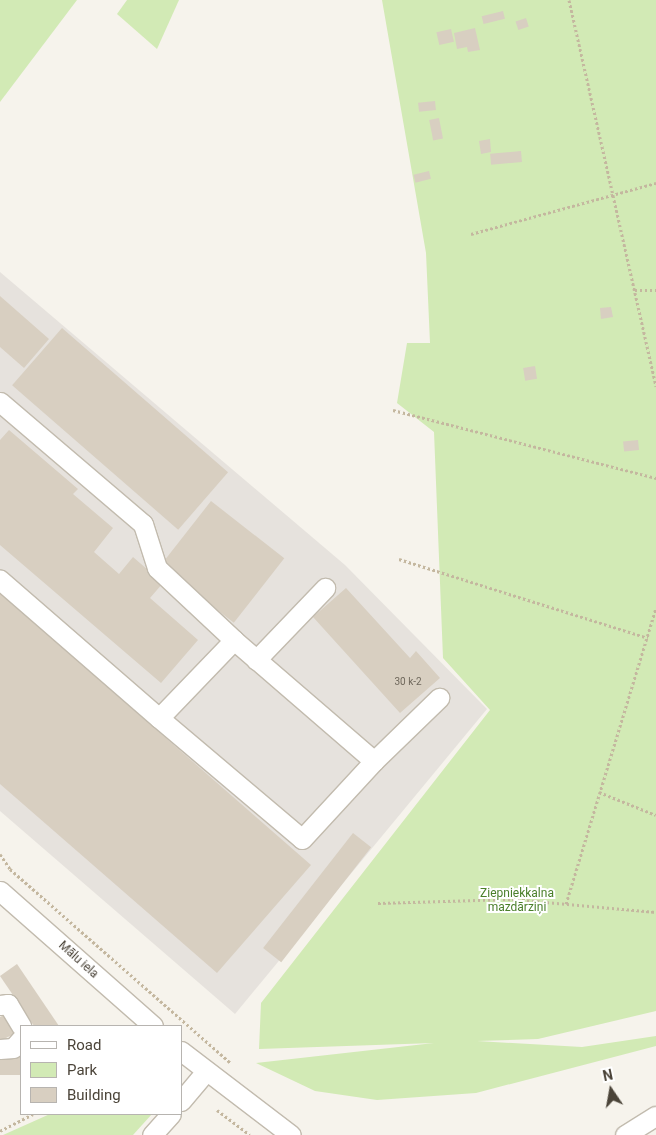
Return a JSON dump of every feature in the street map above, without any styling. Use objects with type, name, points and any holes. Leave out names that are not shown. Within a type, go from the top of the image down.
[{"type":"street","points":[[0,402],[143,524],[156,568],[256,660],[374,761]]},
{"type":"street","points":[[0,580],[302,839],[374,761],[439,698]]},
{"type":"street","points":[[256,660],[325,588]]},
{"type":"street","points":[[159,718],[234,640]]},
{"type":"street","name":"Mālu iela","points":[[1,891],[152,1025]]},
{"type":"street","points":[[0,1005],[8,1004],[20,1025]]},
{"type":"street","points":[[0,1049],[13,1048],[20,1040]]},
{"type":"street","points":[[182,1052],[205,1072],[291,1135]]},
{"type":"street","points":[[182,1100],[205,1072]]},
{"type":"street","points":[[152,1135],[170,1115]]},
{"type":"street","points":[[625,1135],[656,1116]]},
{"type":"path","points":[[569,0],[656,386]]},
{"type":"path","points":[[471,234],[614,197],[656,183]]},
{"type":"path","points":[[635,290],[656,290]]},
{"type":"path","points":[[393,410],[656,478]]},
{"type":"path","points":[[398,559],[648,638]]},
{"type":"path","points":[[566,904],[656,608]]},
{"type":"path","points":[[599,792],[656,815]]},
{"type":"path","points":[[0,854],[10,869],[237,1068]]},
{"type":"path","points":[[378,903],[512,899],[656,912]]},
{"type":"path","points":[[217,1110],[250,1135]]},
{"type":"path","points":[[0,1131],[31,1115]]},
{"type":"shaded area","points":[[0,272],[345,565],[487,709],[235,1014],[0,811]]},
{"type":"green space","points":[[0,0],[77,0],[0,102]]},
{"type":"green space","points":[[127,0],[179,0],[157,49],[117,14]]},
{"type":"green space","name":"Ziepniekkalna mazdārziņi","points":[[382,0],[656,0],[656,1011],[538,1039],[477,1041],[582,1047],[656,1036],[656,1046],[476,1093],[377,1100],[315,1091],[256,1063],[434,1043],[259,1049],[261,1003],[490,710],[443,658],[434,432],[397,403],[407,343],[430,343],[426,253]]},
{"type":"green space","points":[[48,1115],[151,1115],[133,1135],[3,1135]]},
{"type":"building","points":[[503,11],[505,19],[484,24],[482,16]]},
{"type":"building","points":[[526,18],[529,27],[518,30],[516,21]]},
{"type":"building","points":[[475,28],[480,50],[468,52],[467,47],[457,49],[454,33]]},
{"type":"building","points":[[451,29],[454,42],[439,45],[436,32]]},
{"type":"building","points":[[435,101],[436,110],[419,112],[418,103]]},
{"type":"building","points":[[439,118],[443,139],[433,141],[429,120]]},
{"type":"building","points":[[490,139],[491,152],[481,154],[479,141]]},
{"type":"building","points":[[521,151],[522,162],[491,165],[490,154]]},
{"type":"building","points":[[429,171],[431,179],[415,183],[413,175]]},
{"type":"building","points":[[0,296],[49,339],[24,368],[0,347]]},
{"type":"building","points":[[611,307],[613,317],[601,319],[600,308]]},
{"type":"building","points":[[62,328],[228,472],[178,530],[12,385]]},
{"type":"building","points":[[535,366],[537,379],[525,381],[523,368]]},
{"type":"building","points":[[9,430],[78,489],[73,494],[113,528],[94,552],[119,574],[133,557],[163,583],[150,598],[198,640],[161,683],[0,545],[0,440]]},
{"type":"building","points":[[638,440],[639,450],[624,452],[623,442]]},
{"type":"building","points":[[211,501],[284,558],[234,623],[161,566]]},
{"type":"building","points":[[346,588],[410,658],[416,651],[440,678],[400,713],[313,617]]},
{"type":"building","points":[[0,593],[311,865],[217,973],[0,784]]},
{"type":"building","points":[[353,833],[371,847],[281,962],[263,948]]},
{"type":"building","points":[[17,964],[58,1025],[33,1025],[0,976]]},
{"type":"building","points":[[4,1015],[14,1034],[0,1041],[0,1017]]},
{"type":"building","points":[[0,1057],[20,1057],[20,1075],[0,1075]]}]
